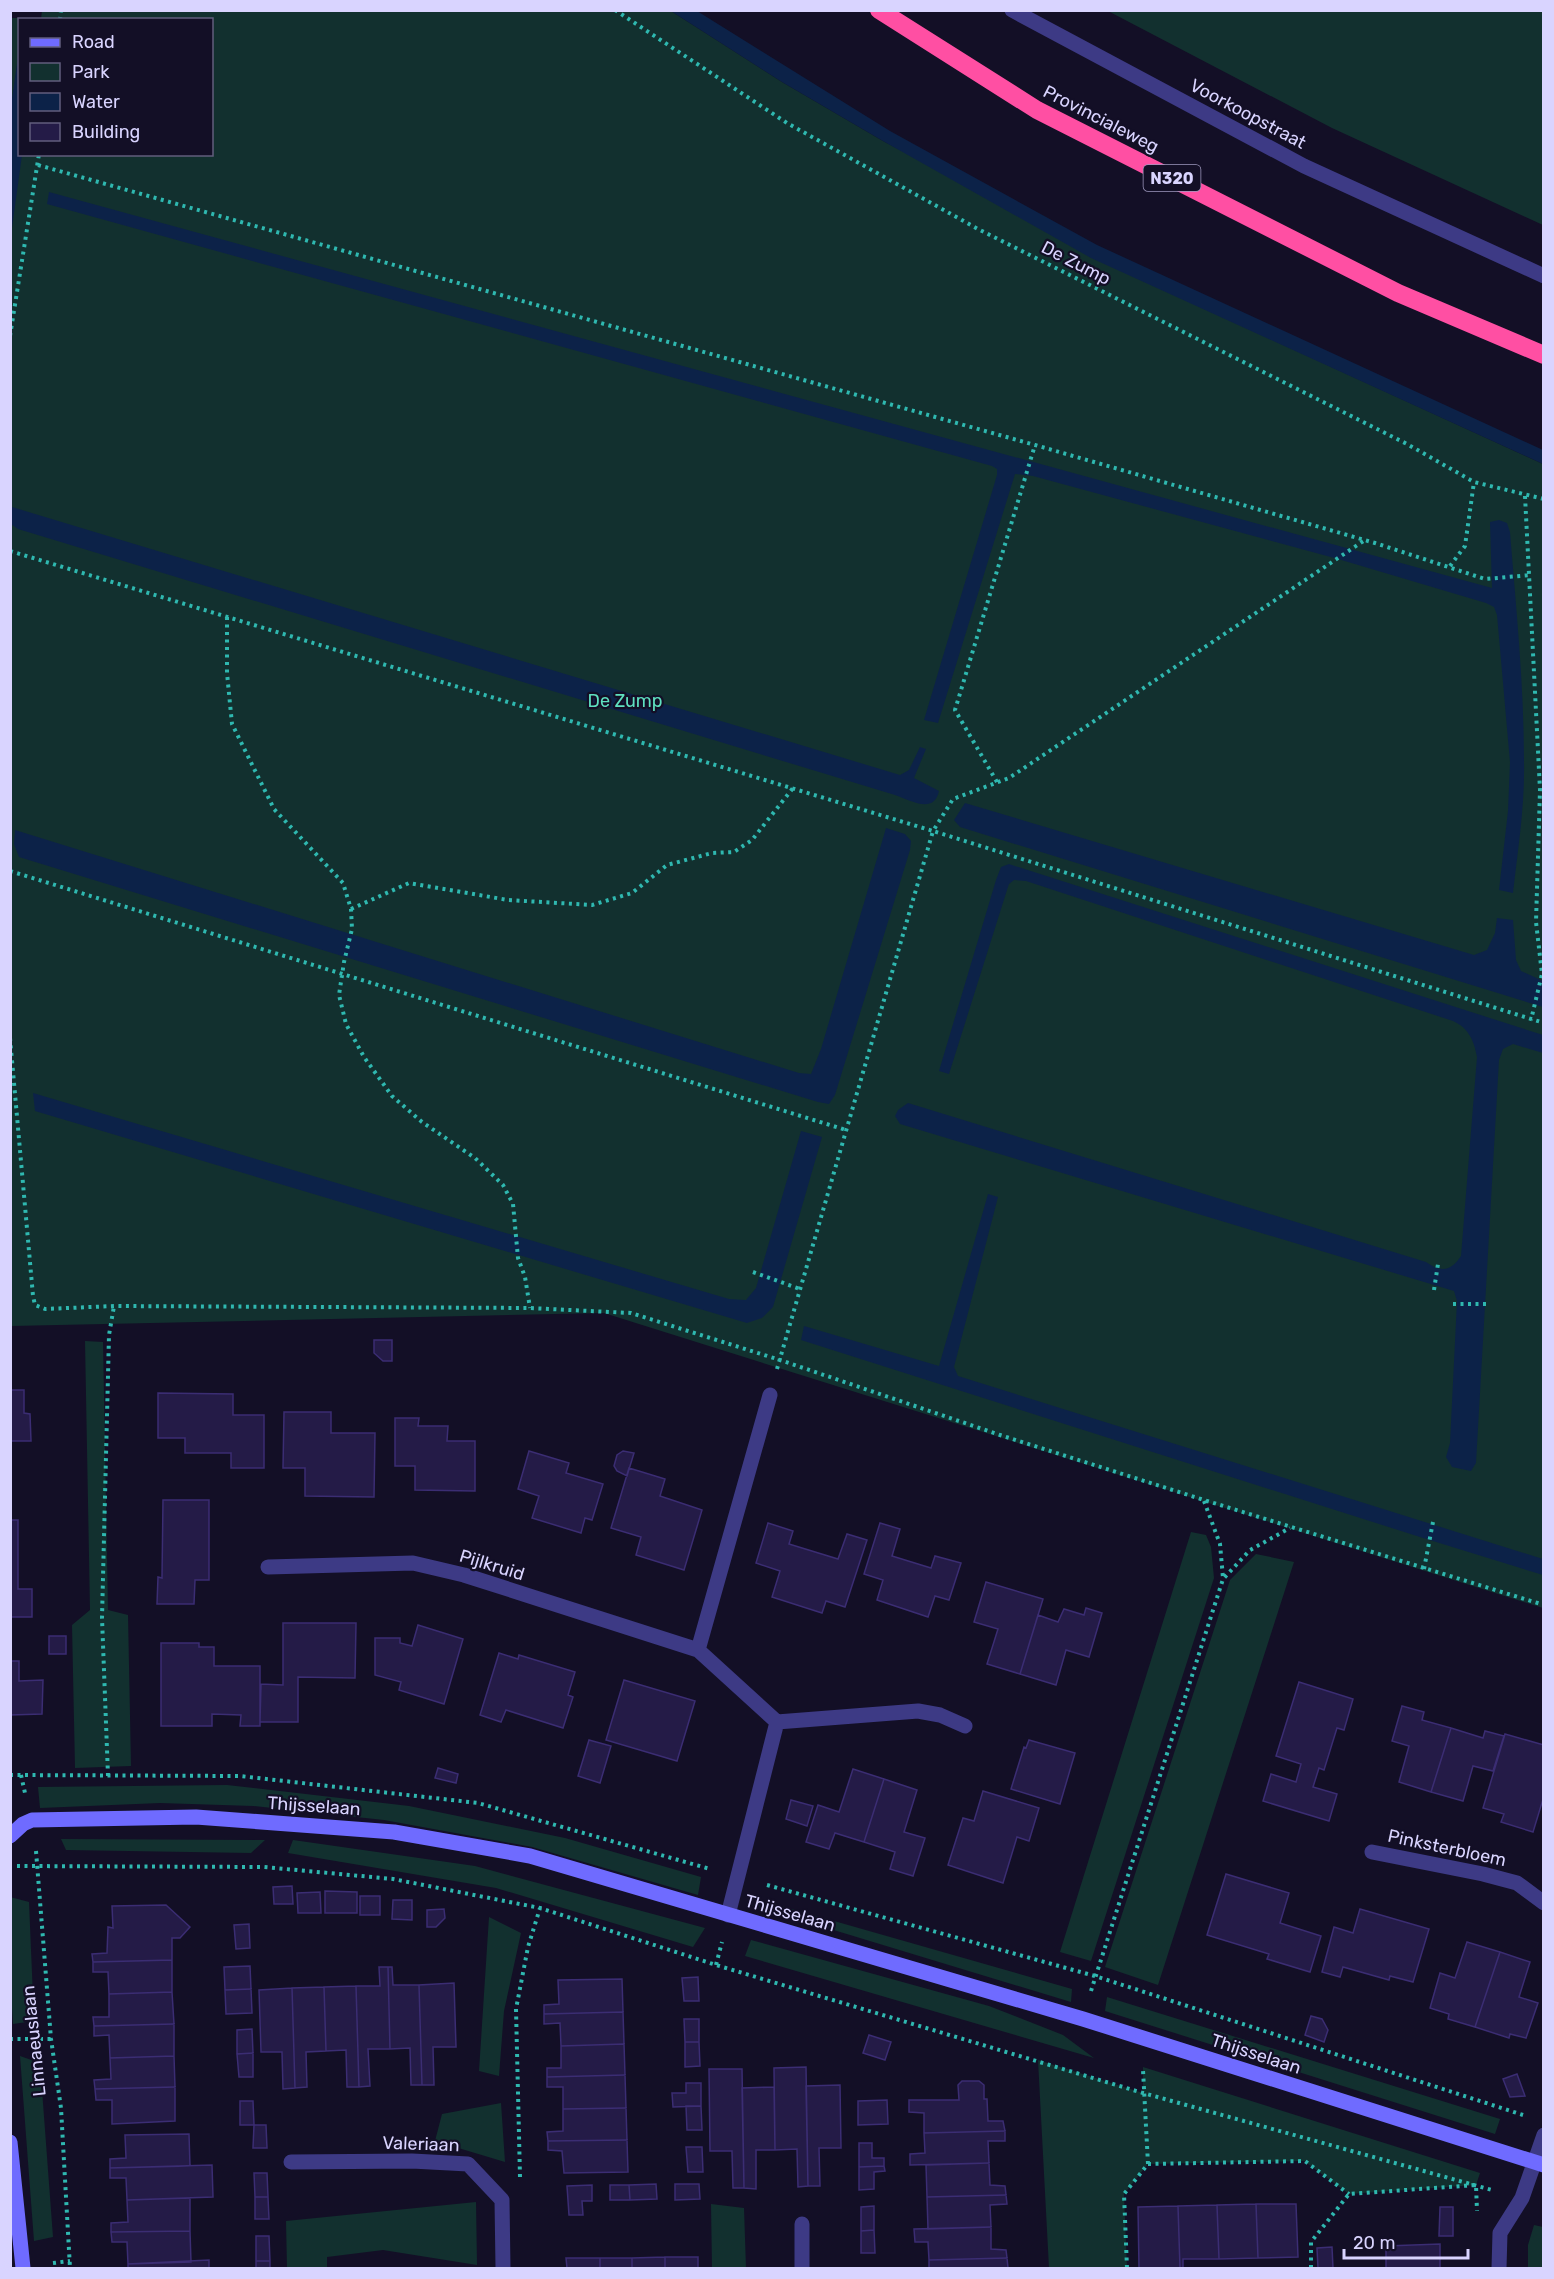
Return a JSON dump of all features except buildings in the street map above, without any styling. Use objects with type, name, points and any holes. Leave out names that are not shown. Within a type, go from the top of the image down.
[{"type":"highway","name":"Provincialeweg","points":[[879,10],[1037,110],[1398,293],[1544,355]]},
{"type":"street","name":"Voorkoopstraat","points":[[1012,10],[1304,166],[1544,276]]},
{"type":"street","points":[[698,1650],[770,1395]]},
{"type":"street","name":"Pijlkruid","points":[[268,1567],[413,1563],[464,1575],[698,1650],[777,1722]]},
{"type":"street","points":[[728,1915],[777,1722],[918,1711],[940,1715],[965,1726]]},
{"type":"street","name":"Thijsselaan","points":[[32,1820],[196,1816],[394,1832],[530,1856],[1083,2019],[1538,2164]]},
{"type":"street","points":[[10,1836],[22,1824],[32,1820]]},
{"type":"street","name":"Pinksterbloem","points":[[1372,1852],[1484,1874],[1517,1883],[1544,1903]]},
{"type":"street","points":[[1499,2268],[1500,2233],[1522,2198],[1538,2164],[1544,2135]]},
{"type":"street","points":[[10,2142],[23,2268]]},
{"type":"street","name":"Valeriaan","points":[[291,2162],[468,2164],[502,2200]]},
{"type":"street","points":[[502,2200],[503,2268]]},
{"type":"street","points":[[802,2224],[802,2268]]},
{"type":"path","name":"De Zump","points":[[615,10],[787,123],[958,218],[1407,444],[1474,482],[1544,499]]},
{"type":"path","points":[[10,336],[39,156]]},
{"type":"path","points":[[38,165],[1035,445],[1366,540],[1485,579],[1531,575]]},
{"type":"path","points":[[997,782],[955,710],[1035,445]]},
{"type":"path","points":[[1450,566],[1465,546],[1474,482]]},
{"type":"path","points":[[1525,496],[1531,575],[1540,790],[1536,922],[1542,974],[1531,1020]]},
{"type":"path","points":[[780,1360],[933,831],[953,799],[1009,778],[1366,540]]},
{"type":"path","points":[[10,551],[933,831],[1544,1023]]},
{"type":"path","points":[[227,617],[227,673],[232,724],[274,809],[343,883],[351,909],[352,929],[339,996],[346,1024],[364,1057],[392,1096],[422,1122],[475,1158],[503,1185],[513,1204],[518,1258],[525,1277],[530,1308]]},
{"type":"path","points":[[351,909],[409,883],[508,900],[592,905],[632,892],[667,865],[712,853],[734,852],[752,840],[793,788]]},
{"type":"path","points":[[10,871],[847,1130]]},
{"type":"path","points":[[10,1038],[35,1305],[45,1309],[114,1306],[530,1308],[631,1313],[780,1360],[1000,1435],[1291,1528],[1544,1605]]},
{"type":"path","points":[[1434,1290],[1438,1264]]},
{"type":"path","points":[[753,1272],[800,1289]]},
{"type":"path","points":[[1454,1304],[1489,1304]]},
{"type":"path","points":[[108,1776],[102,1618],[109,1335],[114,1306]]},
{"type":"path","points":[[1083,2019],[1223,1579],[1220,1544],[1204,1500]]},
{"type":"path","points":[[1424,1569],[1433,1522]]},
{"type":"path","points":[[1223,1579],[1250,1550],[1291,1528]]},
{"type":"path","name":"Linnaeuslaan","points":[[21,1774],[32,1820],[39,1866],[51,2038],[61,2108],[70,2268]]},
{"type":"path","points":[[10,1866],[264,1867],[393,1879],[540,1908],[716,1965],[1143,2093],[1522,2198]]},
{"type":"path","points":[[502,2200],[520,2183],[516,2009],[528,1947],[540,1908]]},
{"type":"path","points":[[10,2039],[51,2038]]},
{"type":"path","points":[[1127,2268],[1124,2194],[1148,2164],[1143,2067]]},
{"type":"path","points":[[1148,2164],[1305,2161],[1349,2194],[1476,2185]]},
{"type":"path","points":[[1311,2268],[1311,2242],[1349,2194]]},
{"type":"green space","name":"De Zump","points":[[42,11],[671,11],[782,82],[883,141],[1181,298],[1543,464],[1543,1608],[604,1313],[11,1326],[10,231],[21,156],[213,156],[213,18],[41,18]]},
{"type":"green space","points":[[1108,11],[1543,11],[1543,225],[1332,128]]},
{"type":"green space","points":[[11,18],[18,18],[18,58],[11,113]]},
{"type":"green space","points":[[85,1341],[103,1342],[108,1610],[128,1615],[131,1766],[75,1768],[72,1625],[90,1610]]},
{"type":"green space","points":[[1191,1532],[1206,1535],[1211,1547],[1214,1578],[1091,1961],[1060,1952]]},
{"type":"green space","points":[[1256,1554],[1294,1562],[1158,1985],[1105,1967],[1230,1580]]},
{"type":"green space","points":[[227,1785],[409,1806],[565,1838],[701,1877],[698,1895],[532,1847],[384,1820],[253,1806],[160,1803],[40,1808],[38,1787]]},
{"type":"green space","points":[[61,1839],[265,1840],[251,1853],[66,1850]]},
{"type":"green space","points":[[293,1840],[475,1866],[705,1928],[693,1947],[496,1888],[288,1853]]},
{"type":"green space","points":[[10,1897],[29,1902],[34,2021],[13,2024],[10,1977]]},
{"type":"green space","points":[[771,1903],[1072,1989],[1071,2002],[751,1905]]},
{"type":"green space","points":[[489,1917],[521,1933],[504,2011],[499,2076],[479,2071]]},
{"type":"green space","points":[[751,1940],[989,2006],[1063,2035],[1094,2058],[745,1956]]},
{"type":"green space","points":[[1107,1997],[1500,2119],[1495,2134],[1105,2011]]},
{"type":"green space","points":[[20,2056],[40,2063],[53,2237],[34,2241]]},
{"type":"green space","points":[[1038,2060],[1143,2093],[1143,2067],[1480,2173],[1476,2185],[1349,2194],[1304,2161],[1148,2164],[1124,2194],[1127,2268],[1049,2268]]},
{"type":"green space","points":[[501,2103],[505,2162],[435,2141],[442,2114]]},
{"type":"green space","points":[[476,2202],[477,2265],[383,2250],[327,2257],[327,2268],[287,2268],[286,2221]]},
{"type":"green space","points":[[711,2204],[744,2208],[746,2268],[712,2268]]},
{"type":"green space","points":[[1534,2225],[1543,2227],[1543,2268],[1528,2268],[1528,2245]]},
{"type":"water","points":[[671,11],[697,11],[890,131],[1097,245],[1543,450],[1543,464],[1091,258],[782,82]]},
{"type":"water","points":[[18,57],[18,156],[22,156],[11,235],[10,113]]},
{"type":"water","points":[[49,192],[1492,588],[1490,522],[1499,520],[1507,523],[1510,532],[1517,618],[1524,732],[1521,827],[1513,893],[1499,890],[1508,811],[1510,762],[1497,615],[1494,607],[1486,603],[1338,559],[1033,476],[1015,474],[938,723],[924,720],[997,469],[47,204]]},
{"type":"water","points":[[12,507],[900,775],[909,770],[920,747],[926,749],[914,778],[939,791],[932,802],[921,804],[18,529],[11,524]]},
{"type":"water","points":[[965,803],[1474,955],[1487,950],[1495,933],[1497,918],[1513,920],[1516,960],[1521,971],[1543,981],[1543,1007],[960,827],[954,820]]},
{"type":"water","points":[[886,828],[905,834],[911,841],[910,850],[835,1095],[829,1104],[19,857],[14,844],[15,830],[799,1073],[811,1074],[821,1049]]},
{"type":"water","points":[[1009,864],[1543,1035],[1543,1053],[1513,1044],[1503,1049],[1499,1060],[1476,1463],[1471,1471],[1452,1467],[1446,1457],[1450,1443],[1457,1301],[1454,1291],[900,1124],[895,1116],[898,1110],[908,1103],[1445,1269],[1453,1265],[1461,1256],[1477,1057],[1467,1031],[1453,1021],[1026,881],[1014,880],[1009,884],[949,1074],[939,1071],[996,880],[1001,867]]},
{"type":"water","points":[[33,1093],[729,1299],[746,1300],[756,1288],[801,1131],[822,1137],[773,1307],[762,1318],[747,1323],[35,1111]]},
{"type":"water","points":[[988,1194],[998,1197],[954,1367],[958,1376],[1543,1559],[1543,1575],[801,1340],[804,1326],[939,1366]]}]
